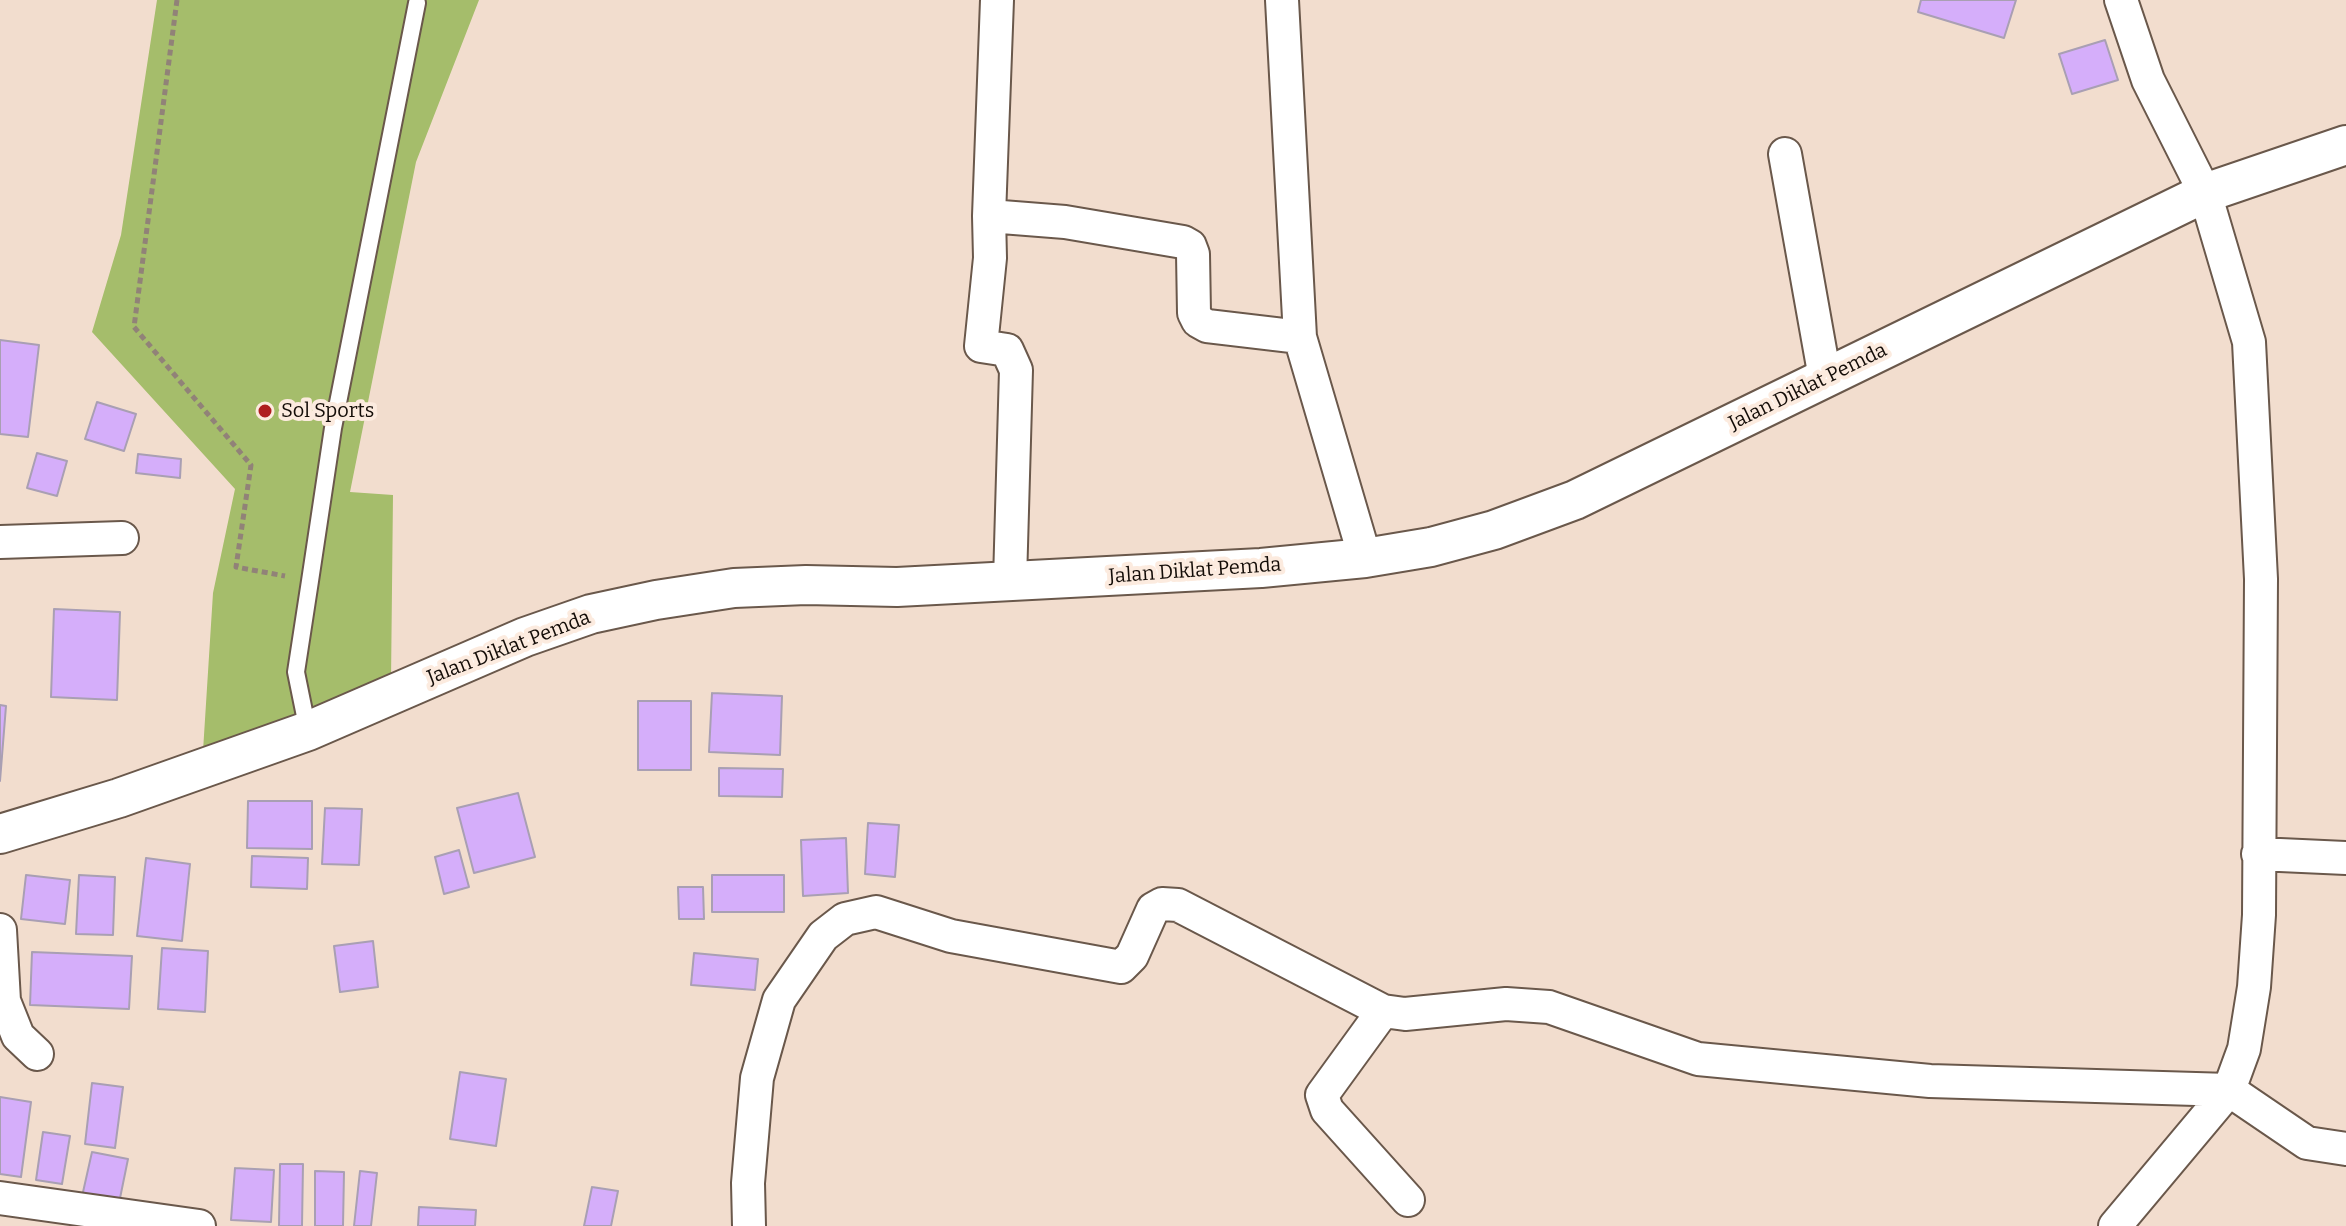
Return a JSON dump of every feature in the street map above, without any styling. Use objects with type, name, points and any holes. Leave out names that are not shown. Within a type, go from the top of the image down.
[{"type":"street","points":[[997,0],[990,258],[981,346],[1007,350],[1016,370],[1010,581]]},
{"type":"street","points":[[1282,0],[1300,337],[1365,558]]},
{"type":"street","points":[[2115,1226],[2229,1090],[2244,1049],[2254,987],[2261,579],[2249,342],[2205,193],[2148,80],[2121,0]]},
{"type":"street","name":"Jalan Diklat Pemda","points":[[0,834],[119,798],[308,731],[525,637],[620,608],[734,588],[806,585],[897,587],[1246,569],[1365,558],[1431,547],[1494,530],[1575,500],[2205,193],[2346,145]]},
{"type":"street","points":[[1785,154],[1825,378]]},
{"type":"street","points":[[989,216],[1065,222],[1183,242],[1190,246],[1193,254],[1194,313],[1198,321],[1207,326],[1300,337]]},
{"type":"street","points":[[0,542],[122,538]]},
{"type":"street","points":[[2258,854],[2346,858]]},
{"type":"street","points":[[749,1226],[748,1183],[757,1078],[779,1000],[823,936],[845,919],[876,912],[951,936],[1121,967],[1132,956],[1153,909],[1162,904],[1178,905],[1383,1011],[1405,1014],[1506,1004],[1549,1007],[1698,1059],[1930,1081],[2229,1090],[2307,1143],[2346,1149]]},
{"type":"street","points":[[0,930],[4,1001],[18,1036],[37,1054]]},
{"type":"street","points":[[1383,1011],[1322,1095],[1327,1110],[1408,1200]]},
{"type":"street","points":[[0,1198],[199,1226]]},
{"type":"lane","points":[[308,731],[296,672],[336,413],[417,3]]},
{"type":"path","points":[[177,0],[134,327],[251,465],[236,567],[310,581]]},
{"type":"green space","name":"Sol Sports","points":[[157,0],[479,0],[416,162],[350,492],[393,495],[391,681],[317,705],[203,751],[213,593],[235,489],[92,332],[121,235]]},
{"type":"building","points":[[1921,0],[2016,0],[2004,38],[1918,12]]},
{"type":"building","points":[[2105,40],[2118,80],[2072,94],[2059,54]]},
{"type":"building","points":[[0,340],[39,345],[28,437],[0,434]]},
{"type":"building","points":[[97,402],[136,414],[124,451],[85,439]]},
{"type":"building","points":[[37,453],[67,461],[57,496],[27,488]]},
{"type":"building","points":[[138,454],[181,459],[180,478],[136,473]]},
{"type":"building","points":[[54,609],[120,612],[117,700],[51,697]]},
{"type":"building","points":[[712,693],[782,696],[780,755],[709,752]]},
{"type":"building","points":[[638,701],[691,701],[691,770],[638,770]]},
{"type":"building","points":[[0,705],[6,706],[0,781]]},
{"type":"building","points":[[719,768],[783,769],[782,797],[719,796]]},
{"type":"building","points":[[518,793],[535,857],[474,873],[457,808]]},
{"type":"building","points":[[248,801],[312,801],[312,849],[247,848]]},
{"type":"building","points":[[325,808],[362,809],[359,865],[322,864]]},
{"type":"building","points":[[868,823],[899,825],[895,877],[865,874]]},
{"type":"building","points":[[846,838],[848,893],[803,896],[801,840]]},
{"type":"building","points":[[459,850],[469,887],[444,894],[435,857]]},
{"type":"building","points":[[252,856],[308,858],[307,889],[251,887]]},
{"type":"building","points":[[146,858],[190,864],[182,941],[137,936]]},
{"type":"building","points":[[26,875],[70,880],[65,924],[21,919]]},
{"type":"building","points":[[79,875],[115,877],[113,935],[76,934]]},
{"type":"building","points":[[712,875],[784,875],[784,912],[712,912]]},
{"type":"building","points":[[678,887],[703,887],[704,919],[679,919]]},
{"type":"building","points":[[373,941],[378,987],[340,992],[334,946]]},
{"type":"building","points":[[162,948],[208,951],[205,1012],[158,1009]]},
{"type":"building","points":[[32,952],[132,956],[129,1009],[30,1005]]},
{"type":"building","points":[[694,953],[758,959],[755,990],[691,985]]},
{"type":"building","points":[[460,1072],[506,1079],[496,1146],[450,1139]]},
{"type":"building","points":[[92,1083],[123,1087],[115,1148],[85,1144]]},
{"type":"building","points":[[0,1097],[31,1102],[21,1177],[0,1174]]},
{"type":"building","points":[[43,1132],[70,1136],[62,1184],[36,1180]]},
{"type":"building","points":[[92,1152],[128,1159],[118,1208],[81,1201]]},
{"type":"building","points":[[280,1164],[303,1164],[302,1226],[279,1226]]},
{"type":"building","points":[[235,1168],[274,1170],[271,1222],[231,1220]]},
{"type":"building","points":[[315,1171],[344,1172],[343,1226],[315,1226]]},
{"type":"building","points":[[360,1171],[377,1173],[371,1226],[354,1226]]},
{"type":"building","points":[[592,1187],[618,1191],[611,1226],[584,1226]]},
{"type":"building","points":[[419,1207],[476,1210],[475,1226],[418,1226]]},
{"type":"place","name":"Sol Sports","points":[[265,411]]}]
